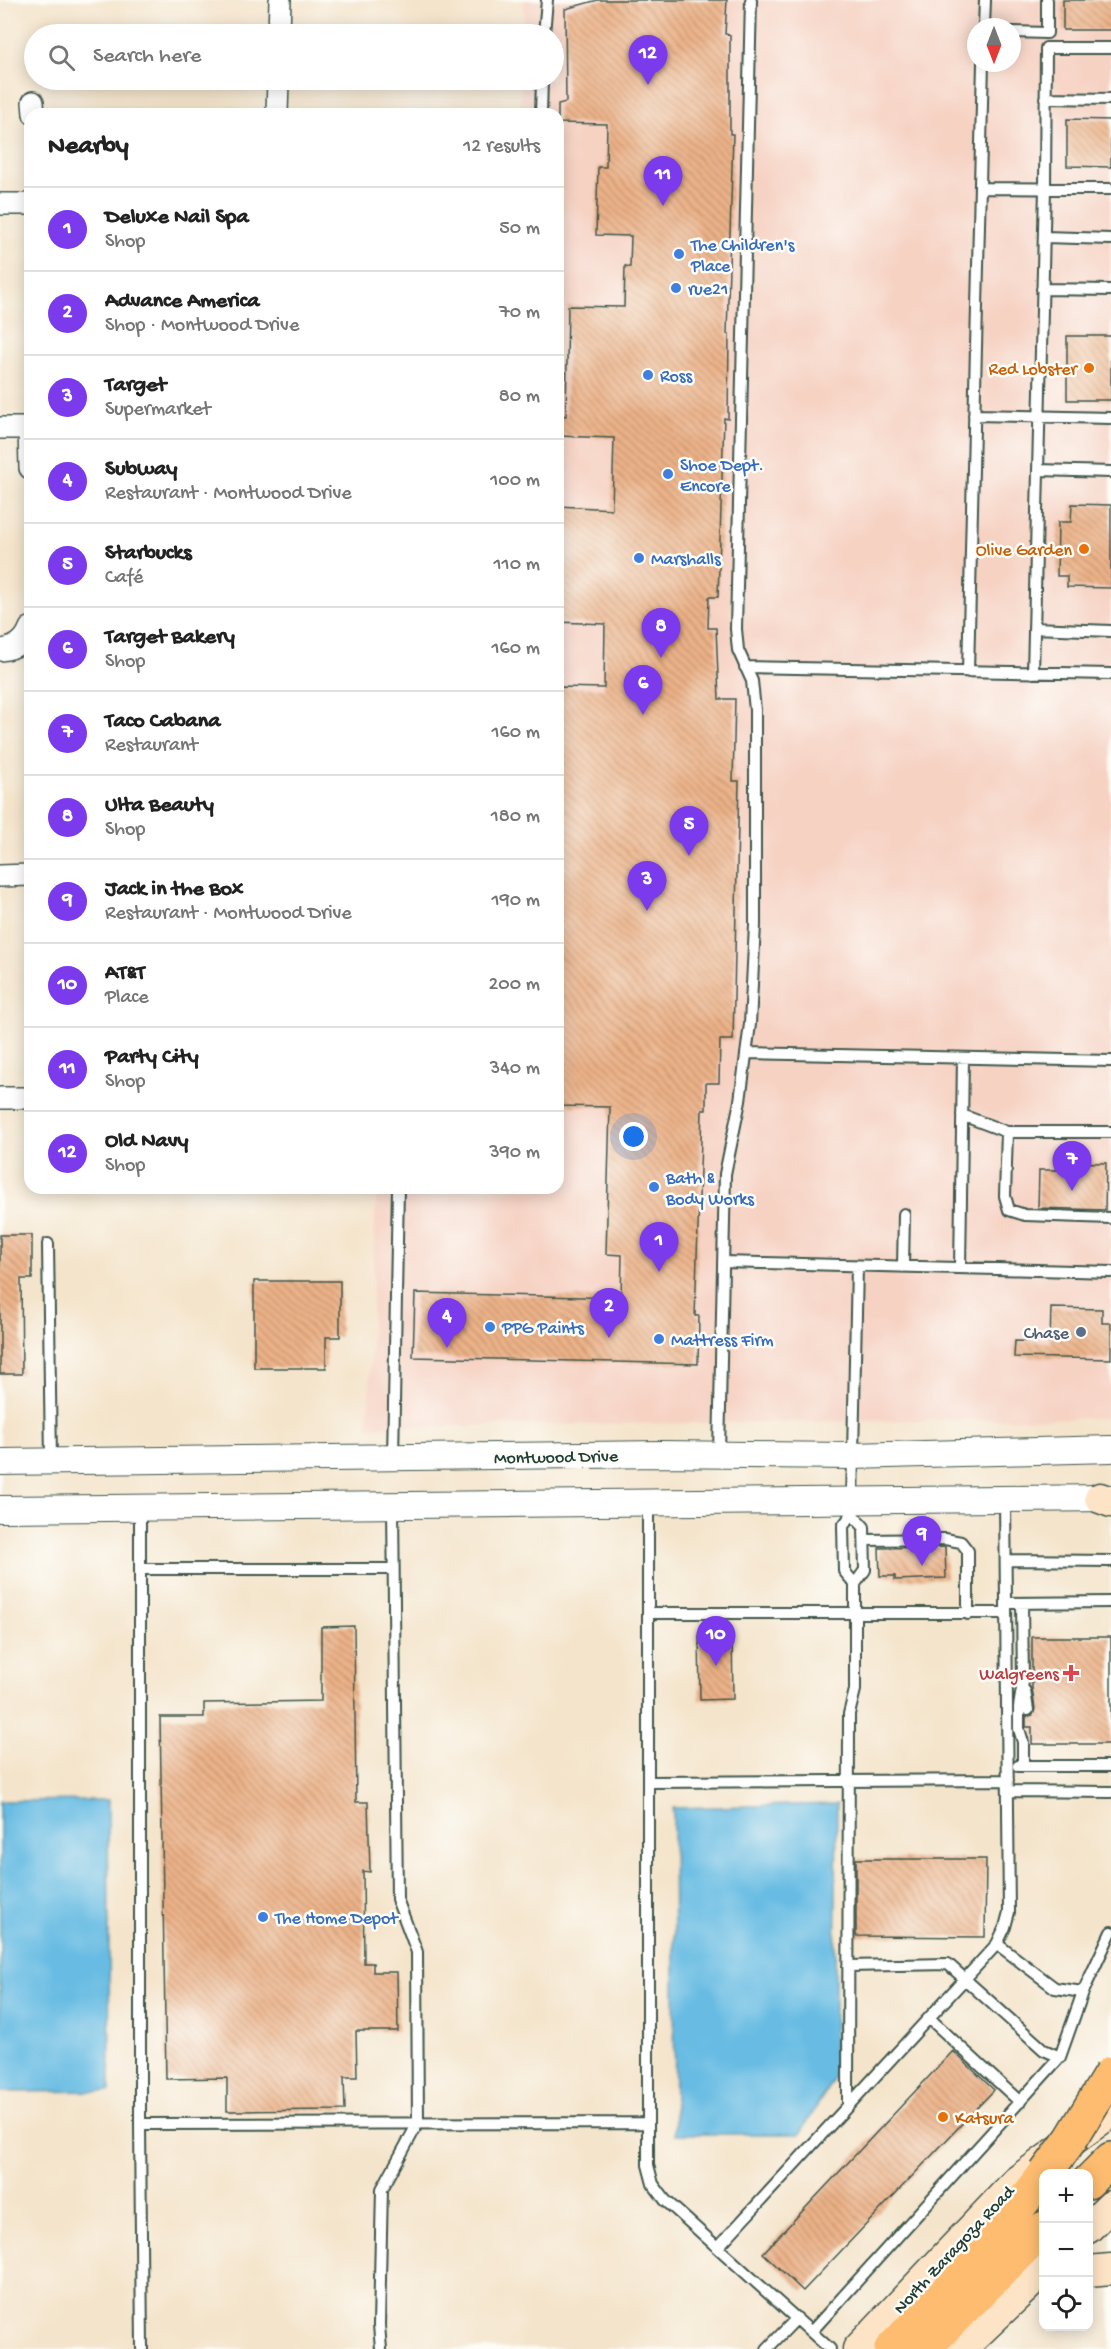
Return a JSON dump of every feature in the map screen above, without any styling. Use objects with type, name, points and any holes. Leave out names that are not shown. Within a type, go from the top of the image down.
[{"type":"highway","points":[[891,2349],[951,2289],[1012,2217],[1035,2176],[1071,2139],[1111,2073]]},
{"type":"highway","points":[[1093,2178],[1111,2159]]},
{"type":"highway","points":[[924,2349],[1039,2233]]},
{"type":"main road","points":[[1035,2176],[1111,2091]]},
{"type":"main road","name":"North Zaragoza Road","points":[[858,2349],[1035,2176],[1111,2112]]},
{"type":"main road","points":[[1093,2224],[1111,2207]]},
{"type":"main road","points":[[1093,2271],[1111,2269]]},
{"type":"main road","points":[[961,2349],[1039,2275]]},
{"type":"main road","points":[[980,2349],[1039,2296]]},
{"type":"street","points":[[279,24],[280,0]]},
{"type":"street","points":[[277,108],[278,90]]},
{"type":"street","points":[[0,204],[24,204]]},
{"type":"street","points":[[0,428],[24,428]]},
{"type":"street","points":[[0,650],[14,647],[24,638]]},
{"type":"street","points":[[0,876],[24,875]]},
{"type":"street","points":[[0,1098],[24,1098]]},
{"type":"street","name":"Montwood Drive","points":[[0,1462],[719,1454],[852,1456],[1111,1449]]},
{"type":"street","points":[[0,1509],[648,1503],[852,1507],[1005,1499],[1107,1499]]},
{"type":"lane","points":[[545,24],[547,0]]},
{"type":"lane","points":[[719,1454],[725,1174],[747,1053],[755,925],[755,710],[752,681],[738,650],[736,629],[751,0]]},
{"type":"lane","points":[[984,18],[985,0]]},
{"type":"lane","points":[[1033,673],[1045,189],[1047,0]]},
{"type":"lane","points":[[1021,32],[1047,33]]},
{"type":"lane","points":[[1046,48],[1111,48]]},
{"type":"lane","points":[[968,672],[983,72]]},
{"type":"lane","points":[[541,108],[542,90]]},
{"type":"lane","points":[[1045,98],[1111,99]]},
{"type":"lane","points":[[980,188],[1111,189]]},
{"type":"lane","points":[[1044,237],[1111,239]]},
{"type":"lane","points":[[1042,289],[1111,290]]},
{"type":"lane","points":[[974,415],[1111,418]]},
{"type":"lane","points":[[1038,470],[1111,472]]},
{"type":"lane","points":[[1034,628],[1111,631]]},
{"type":"lane","points":[[746,667],[1111,674]]},
{"type":"lane","points":[[747,1053],[1111,1061]]},
{"type":"lane","points":[[960,1268],[963,1058]]},
{"type":"lane","points":[[962,1115],[1007,1132],[1111,1132]]},
{"type":"lane","points":[[1007,1132],[1005,1196],[1010,1210],[1025,1215],[1111,1218]]},
{"type":"lane","points":[[393,1458],[398,1194]]},
{"type":"lane","points":[[903,1267],[904,1214]]},
{"type":"lane","points":[[48,1244],[51,1461]]},
{"type":"lane","points":[[723,1262],[1111,1272]]},
{"type":"lane","points":[[855,1584],[844,1571],[843,1526],[852,1507],[857,1266]]},
{"type":"lane","points":[[719,2246],[997,1944],[1005,1927],[1009,1912],[1005,1499]]},
{"type":"lane","points":[[648,1503],[648,2165],[653,2184],[665,2200],[719,2246],[830,2349]]},
{"type":"lane","points":[[381,2349],[379,2325],[382,2189],[418,2123],[417,1952],[397,1899],[393,1506]]},
{"type":"lane","points":[[848,2105],[849,1714],[855,1690],[855,1584],[865,1570],[864,1527],[852,1507]]},
{"type":"lane","points":[[140,1508],[142,2349]]},
{"type":"lane","points":[[865,1540],[945,1539],[961,1542],[968,1551],[968,1614]]},
{"type":"lane","points":[[1006,1560],[1111,1561]]},
{"type":"lane","points":[[140,1569],[393,1569]]},
{"type":"lane","points":[[648,1612],[968,1614],[1022,1603],[1111,1602]]},
{"type":"lane","points":[[1022,1603],[1023,1682],[1028,1710]]},
{"type":"lane","points":[[1023,1682],[1019,1707],[1023,1766]]},
{"type":"lane","points":[[1023,1742],[1029,1727]]},
{"type":"lane","points":[[1008,1766],[1111,1766]]},
{"type":"lane","points":[[648,1782],[849,1781],[1111,1792]]},
{"type":"lane","points":[[811,2332],[1060,2057],[1083,1992],[1111,1932]]},
{"type":"lane","points":[[997,1944],[1055,1988],[1083,1992]]},
{"type":"lane","points":[[849,1966],[948,1964],[1044,2050],[1060,2057]]},
{"type":"lane","points":[[929,2018],[1020,2102]]},
{"type":"lane","points":[[140,2124],[648,2123]]},
{"type":"lane","points":[[766,2349],[797,2318]]},
{"type":"shaded area","points":[[524,0],[1111,0],[1111,1418],[368,1427],[376,1194],[564,1194],[564,108],[520,108],[521,90],[564,90],[564,24],[523,24]]},
{"type":"water","points":[[108,1800],[110,2091],[0,2092],[0,1801]]},
{"type":"water","points":[[837,1804],[834,2078],[800,2134],[675,2134],[673,1808]]},
{"type":"building","points":[[598,0],[727,0],[725,34],[730,35],[730,134],[733,134],[727,334],[729,334],[728,419],[724,418],[718,597],[709,597],[708,628],[716,628],[719,699],[735,699],[733,781],[739,781],[733,1040],[720,1040],[719,1083],[706,1083],[706,1110],[702,1110],[695,1316],[699,1316],[698,1364],[413,1357],[415,1293],[621,1298],[622,1255],[606,1254],[610,1107],[564,1106],[564,687],[604,688],[605,624],[564,622],[564,506],[612,509],[614,438],[564,436],[564,416],[566,416],[568,306],[624,307],[625,266],[630,267],[631,236],[596,235],[598,167],[606,167],[607,124],[564,123],[564,108],[558,108],[558,104],[566,102],[565,9]]},
{"type":"building","points":[[1063,0],[1111,0],[1111,30],[1063,30]]},
{"type":"building","points":[[1067,119],[1111,120],[1111,167],[1067,166]]},
{"type":"building","name":"Red Lobster","points":[[1067,336],[1111,336],[1111,400],[1067,400]]},
{"type":"building","name":"Olive Garden","points":[[1072,504],[1111,505],[1111,588],[1067,587],[1067,576],[1057,576],[1058,522],[1071,522]]},
{"type":"building","points":[[1057,1162],[1106,1163],[1105,1210],[1038,1208],[1039,1170],[1057,1170]]},
{"type":"building","points":[[0,1235],[32,1235],[32,1279],[21,1279],[22,1374],[0,1374]]},
{"type":"building","points":[[254,1281],[340,1281],[340,1337],[326,1337],[326,1368],[254,1368]]},
{"type":"building","name":"Chase","points":[[1051,1308],[1102,1309],[1102,1323],[1111,1323],[1111,1359],[1014,1357],[1015,1341],[1050,1342]]},
{"type":"building","points":[[945,1547],[946,1578],[895,1580],[895,1576],[880,1576],[879,1548]]},
{"type":"building","name":"The Home Depot","points":[[354,1626],[356,1802],[368,1802],[370,1872],[363,1871],[364,1963],[373,1963],[373,1972],[397,1972],[398,2031],[356,2031],[357,2077],[344,2077],[345,2110],[227,2111],[227,2078],[166,2079],[160,1717],[204,1717],[204,1703],[321,1701],[321,1627]]},
{"type":"building","points":[[699,1633],[732,1633],[733,1699],[700,1700]]},
{"type":"building","name":"Walgreens","points":[[1032,1637],[1111,1637],[1111,1744],[1032,1744],[1032,1727],[1026,1727],[1026,1717],[1033,1715],[1035,1709],[1032,1688]]},
{"type":"building","points":[[856,1859],[986,1859],[985,1937],[856,1936]]},
{"type":"building","points":[[953,2051],[994,2090],[803,2291],[763,2253]]},
{"type":"place","name":"Old Navy","points":[[648,85]]},
{"type":"place","name":"Party City","points":[[663,206]]},
{"type":"place","name":"The Children's Place","points":[[679,254]]},
{"type":"place","name":"rue21","points":[[676,288]]},
{"type":"place","name":"Red Lobster","points":[[1089,368]]},
{"type":"place","name":"Ross","points":[[648,375]]},
{"type":"place","name":"Shoe Dept. Encore","points":[[668,474]]},
{"type":"place","name":"Olive Garden","points":[[1084,549]]},
{"type":"place","name":"Marshalls","points":[[639,558]]},
{"type":"place","name":"Ulta Beauty","points":[[661,658]]},
{"type":"place","name":"Target Bakery","points":[[643,715]]},
{"type":"place","name":"Starbucks","points":[[689,856]]},
{"type":"place","name":"Target","points":[[647,911]]},
{"type":"place","name":"Bath & Body Works","points":[[654,1187]]},
{"type":"place","name":"Taco Cabana","points":[[1072,1191]]},
{"type":"place","name":"Deluxe Nail Spa","points":[[659,1272]]},
{"type":"place","name":"PPG Paints","points":[[490,1327]]},
{"type":"place","name":"Chase","points":[[1081,1332]]},
{"type":"place","name":"Advance America","points":[[609,1338]]},
{"type":"place","name":"Mattress Firm","points":[[659,1339]]},
{"type":"place","name":"Subway","points":[[447,1348]]},
{"type":"place","name":"Jack in the Box","points":[[922,1566]]},
{"type":"place","name":"AT&T","points":[[716,1666]]},
{"type":"place","name":"Walgreens","points":[[1071,1673]]},
{"type":"place","name":"The Home Depot","points":[[263,1917]]},
{"type":"place","name":"Katsura","points":[[943,2117]]}]
